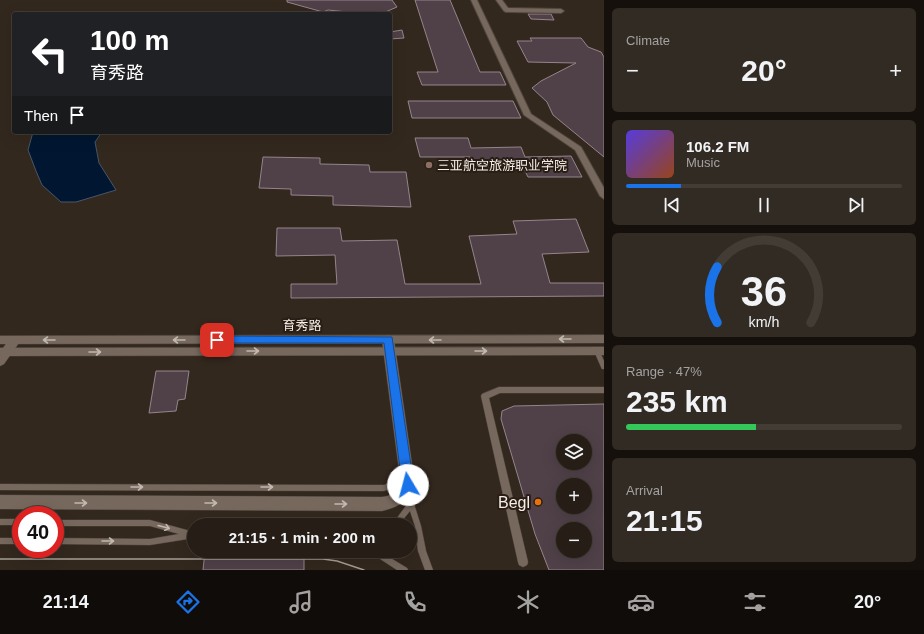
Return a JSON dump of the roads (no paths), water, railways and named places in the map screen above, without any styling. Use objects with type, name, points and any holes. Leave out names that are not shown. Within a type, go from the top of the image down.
[{"type":"main road","name":"育秀路","points":[[2,355],[604,339]]},
{"type":"main road","name":"育秀路","points":[[0,340],[389,345],[600,351]]},
{"type":"main road","points":[[2,355],[14,340]]},
{"type":"main road","points":[[0,502],[382,504],[396,501],[406,491],[407,479],[389,345]]},
{"type":"street","points":[[474,0],[528,115],[578,149],[604,196]]},
{"type":"street","points":[[499,0],[506,10],[561,11]]},
{"type":"street","points":[[523,562],[485,396],[499,390],[604,390]]},
{"type":"lane","points":[[600,351],[604,367]]},
{"type":"lane","points":[[0,487],[384,488],[407,479],[411,504],[417,521],[422,551],[429,570]]},
{"type":"lane","points":[[400,518],[411,504]]},
{"type":"lane","points":[[0,522],[12,522]]},
{"type":"lane","points":[[64,523],[150,523],[187,533]]},
{"type":"lane","points":[[64,541],[150,542],[187,536]]},
{"type":"lane","points":[[0,541],[12,541]]},
{"type":"lane","points":[[384,558],[404,570]]},
{"type":"water","points":[[32,134],[101,134],[95,142],[99,163],[116,190],[76,202],[61,202],[42,185],[28,150]]},
{"type":"tram line","points":[[0,559],[323,559],[337,561],[364,570]]},
{"type":"place","name":"三亚航空旅游职业学院","points":[[429,165]]},
{"type":"place","name":"Begl","points":[[538,502]]}]
